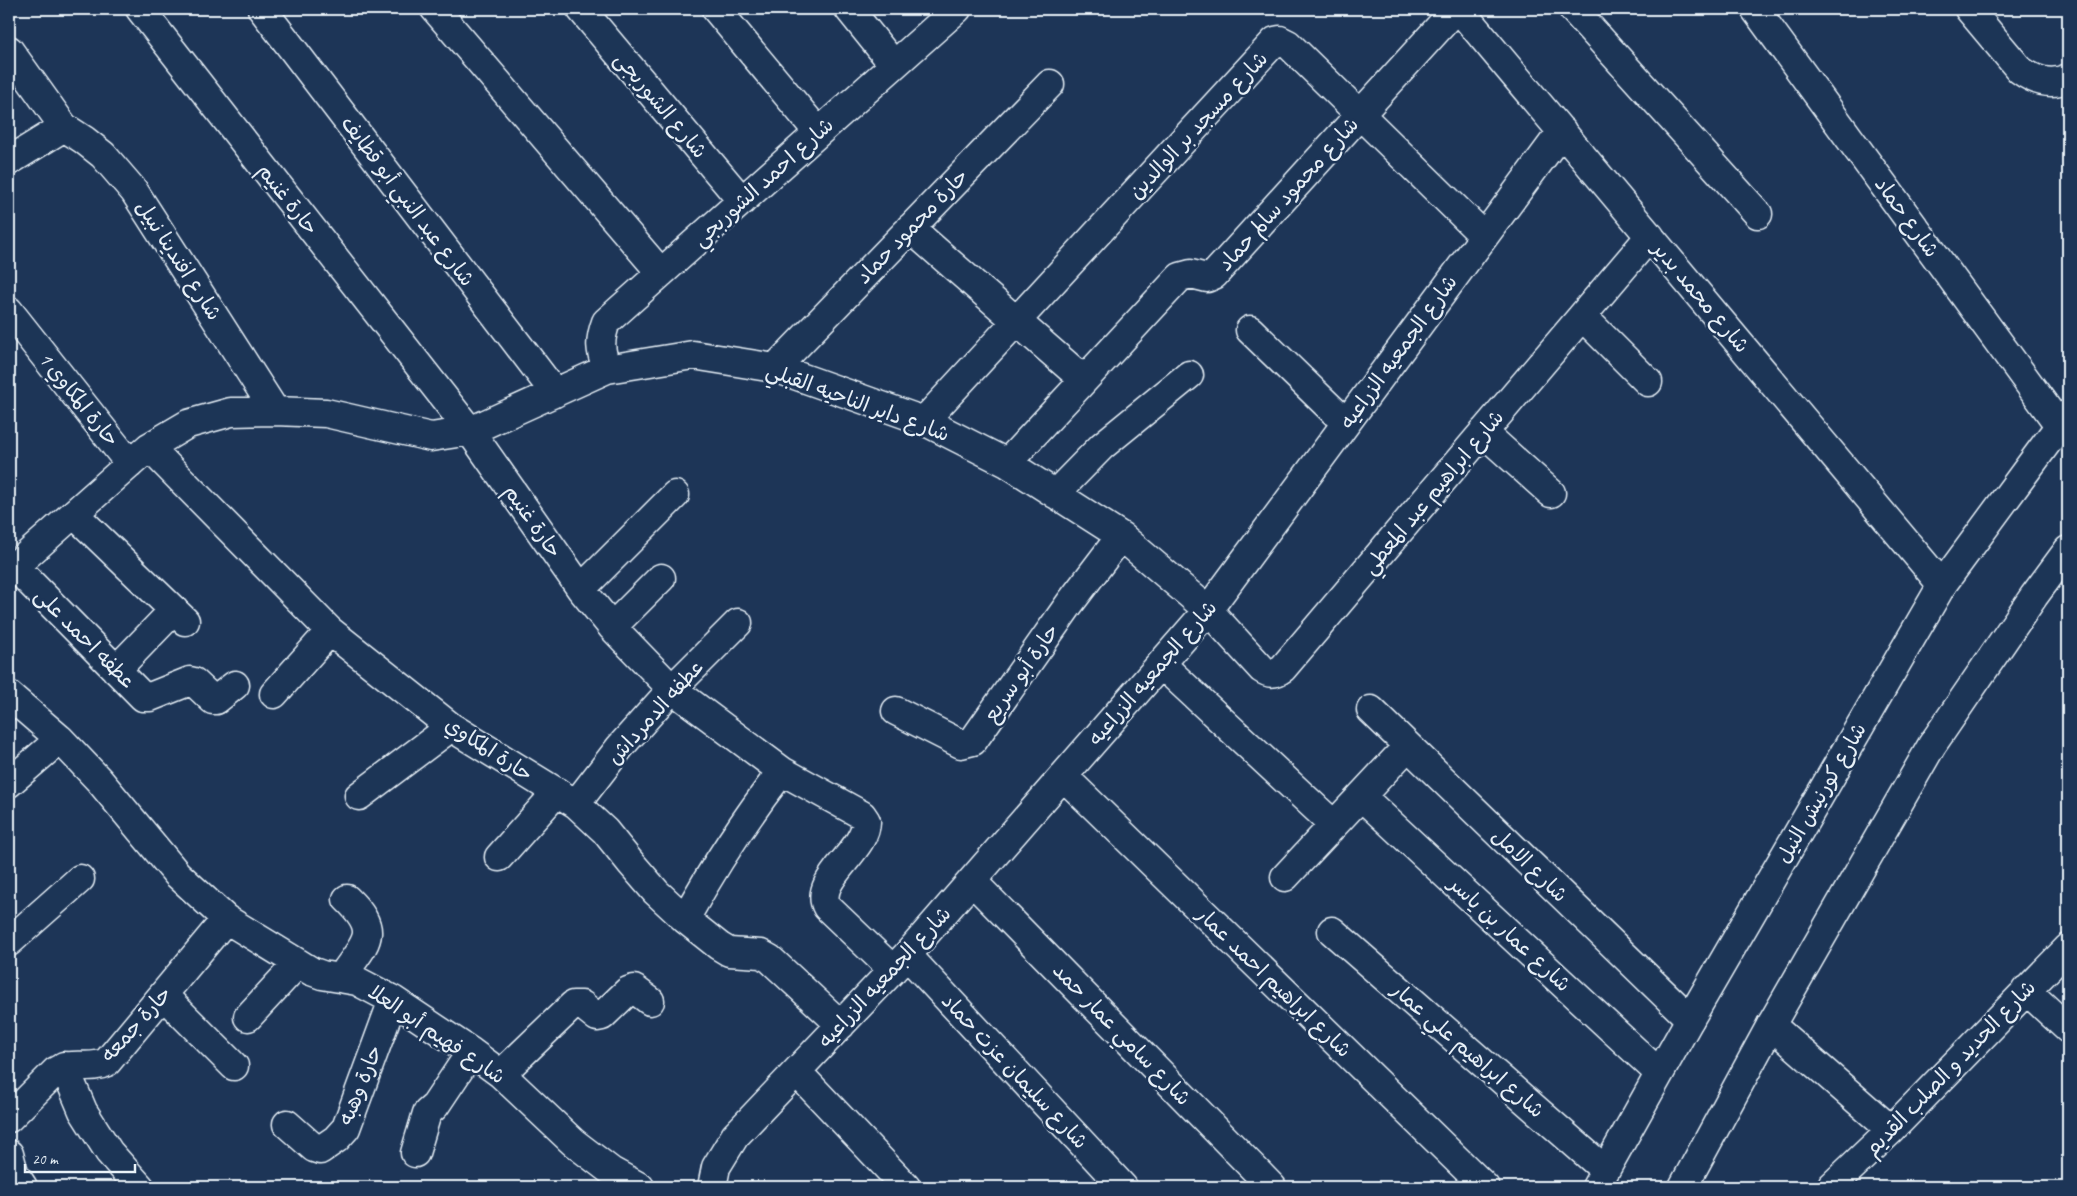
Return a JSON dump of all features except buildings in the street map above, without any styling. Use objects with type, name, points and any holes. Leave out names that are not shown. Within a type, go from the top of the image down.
[{"type":"main road","name":"حارة غنيم","points":[[140,9],[470,431],[581,589],[612,627],[672,689],[782,771],[862,815],[866,821],[864,835],[827,886],[823,896],[824,902],[827,907],[900,962]]},
{"type":"main road","name":"شارع عبد النبي أبو قطايف","points":[[262,9],[555,393]]},
{"type":"main road","points":[[435,9],[661,273]]},
{"type":"main road","name":"شارع الشوربجى","points":[[581,9],[742,201]]},
{"type":"main road","points":[[716,9],[818,132]]},
{"type":"main road","points":[[849,9],[894,65]]},
{"type":"main road","name":"شارع احمد الشوربجي","points":[[607,369],[601,353],[601,337],[606,322],[957,9]]},
{"type":"main road","name":"شارع محمود سالم حماد","points":[[1006,463],[1180,277],[1191,274],[1207,278],[1214,275],[1458,9]]},
{"type":"main road","name":"شارع محمد بدير","points":[[1458,9],[1942,585]]},
{"type":"main road","points":[[1573,9],[1758,214]]},
{"type":"main road","name":"شارع حماد","points":[[1755,9],[2064,420]]},
{"type":"main road","points":[[1969,9],[2020,70],[2030,77],[2041,82],[2054,82],[2068,78]]},
{"type":"main road","name":"شارع مسجد بر الوالدين","points":[[924,421],[1275,41],[1284,41],[1484,236]]},
{"type":"main road","points":[[9,50],[64,127],[9,161]]},
{"type":"main road","name":"حارة محمود حماد","points":[[775,368],[1050,84]]},
{"type":"main road","name":"شارع افندينا نبيل","points":[[64,127],[103,155],[134,191],[275,411]]},
{"type":"main road","name":"شارع الجمعيه الزراعيه","points":[[712,1187],[716,1167],[735,1136],[900,962],[1208,610],[1562,131]]},
{"type":"main road","points":[[910,228],[1084,380]]},
{"type":"main road","name":"شارع ابراهيم عبد المعطي","points":[[1208,610],[1262,669],[1270,673],[1280,671],[1650,236]]},
{"type":"main road","name":"حارة المكاوي 1","points":[[9,311],[140,455]]},
{"type":"main road","points":[[1582,316],[1648,382]]},
{"type":"main road","points":[[1250,330],[1346,423]]},
{"type":"main road","name":"شارع داير الناحيه القبلي","points":[[12,569],[140,455],[188,424],[231,412],[326,413],[431,437],[470,431],[607,369],[693,355],[775,368],[924,421],[1006,463],[1121,536],[1208,610]]},
{"type":"main road","points":[[1055,494],[1102,446],[1188,375]]},
{"type":"main road","name":"شارع كورنيش النيل","points":[[1601,1179],[1690,1019],[1942,585],[2064,420]]},
{"type":"main road","points":[[1484,432],[1551,493]]},
{"type":"main road","name":"حارة المكاوي","points":[[140,455],[330,632],[451,727],[567,798],[606,831],[650,884],[685,919],[729,952],[761,954],[770,959],[841,1025]]},
{"type":"main road","points":[[581,589],[675,495]]},
{"type":"main road","points":[[74,514],[179,615],[116,670]]},
{"type":"main road","name":"حارة أبو سريع","points":[[896,710],[961,744],[972,742],[1070,603],[1121,536]]},
{"type":"main road","points":[[1683,1187],[1771,1025],[1932,745],[2034,596],[2068,550]]},
{"type":"main road","name":"عطفه احمد على","points":[[12,569],[146,698],[190,681],[194,682],[213,700],[216,700],[235,685]]},
{"type":"main road","points":[[612,627],[660,578]]},
{"type":"main road","name":"عطفه الدمرداش","points":[[499,857],[567,798],[620,747],[672,689],[738,623]]},
{"type":"main road","points":[[274,694],[330,632]]},
{"type":"main road","points":[[1161,664],[1334,824]]},
{"type":"main road","name":"شارع فهيم أبو العلا","points":[[9,695],[60,739],[99,780],[177,874],[226,919],[311,972],[358,981],[393,1000],[501,1074],[573,1142],[611,1171],[640,1187]]},
{"type":"main road","name":"شارع الامل","points":[[1371,710],[1690,1019]]},
{"type":"main road","points":[[359,796],[451,727]]},
{"type":"main road","points":[[9,783],[60,739]]},
{"type":"main road","points":[[1284,877],[1408,746]]},
{"type":"main road","points":[[685,919],[714,866],[746,818],[782,771]]},
{"type":"main road","name":"شارع ابراهيم احمد عمار","points":[[1063,776],[1485,1187]]},
{"type":"main road","name":"شارع عمار بن ياسر","points":[[1361,796],[1659,1073]]},
{"type":"main road","points":[[9,942],[80,879]]},
{"type":"main road","name":"شارع سامي عمار حمد","points":[[972,880],[1272,1187]]},
{"type":"main road","points":[[341,978],[367,939],[368,930],[366,920],[361,912],[347,899]]},
{"type":"main road","name":"حارة جمعه","points":[[64,1066],[72,1065],[90,1068],[107,1062],[226,919]]},
{"type":"main road","name":"شارع ابراهيم علي عمار","points":[[1332,931],[1601,1179]]},
{"type":"main road","name":"شارع الحديد و الصلب القديم","points":[[1831,1187],[1891,1130],[2068,948]]},
{"type":"main road","name":"شارع سليمان عزت حماد","points":[[900,962],[1124,1187]]},
{"type":"main road","points":[[248,1017],[298,963]]},
{"type":"main road","points":[[501,1074],[573,1005],[582,1005],[594,1016],[600,1017],[605,1015],[628,991],[634,989],[650,1002]]},
{"type":"main road","points":[[2026,990],[2068,1029]]},
{"type":"main road","points":[[163,995],[234,1066]]},
{"type":"main road","name":"حارة وهبه","points":[[287,1124],[314,1148],[320,1150],[336,1139],[346,1128],[393,1000]]},
{"type":"main road","points":[[1771,1025],[1891,1130]]},
{"type":"main road","points":[[415,1153],[428,1112],[435,1106],[471,1052]]},
{"type":"main road","points":[[9,1118],[56,1071],[64,1066],[83,1111],[109,1152],[140,1187]]},
{"type":"main road","points":[[797,1072],[906,1187]]},
{"type":"main road","points":[[9,1154],[14,1173],[23,1187]]}]
